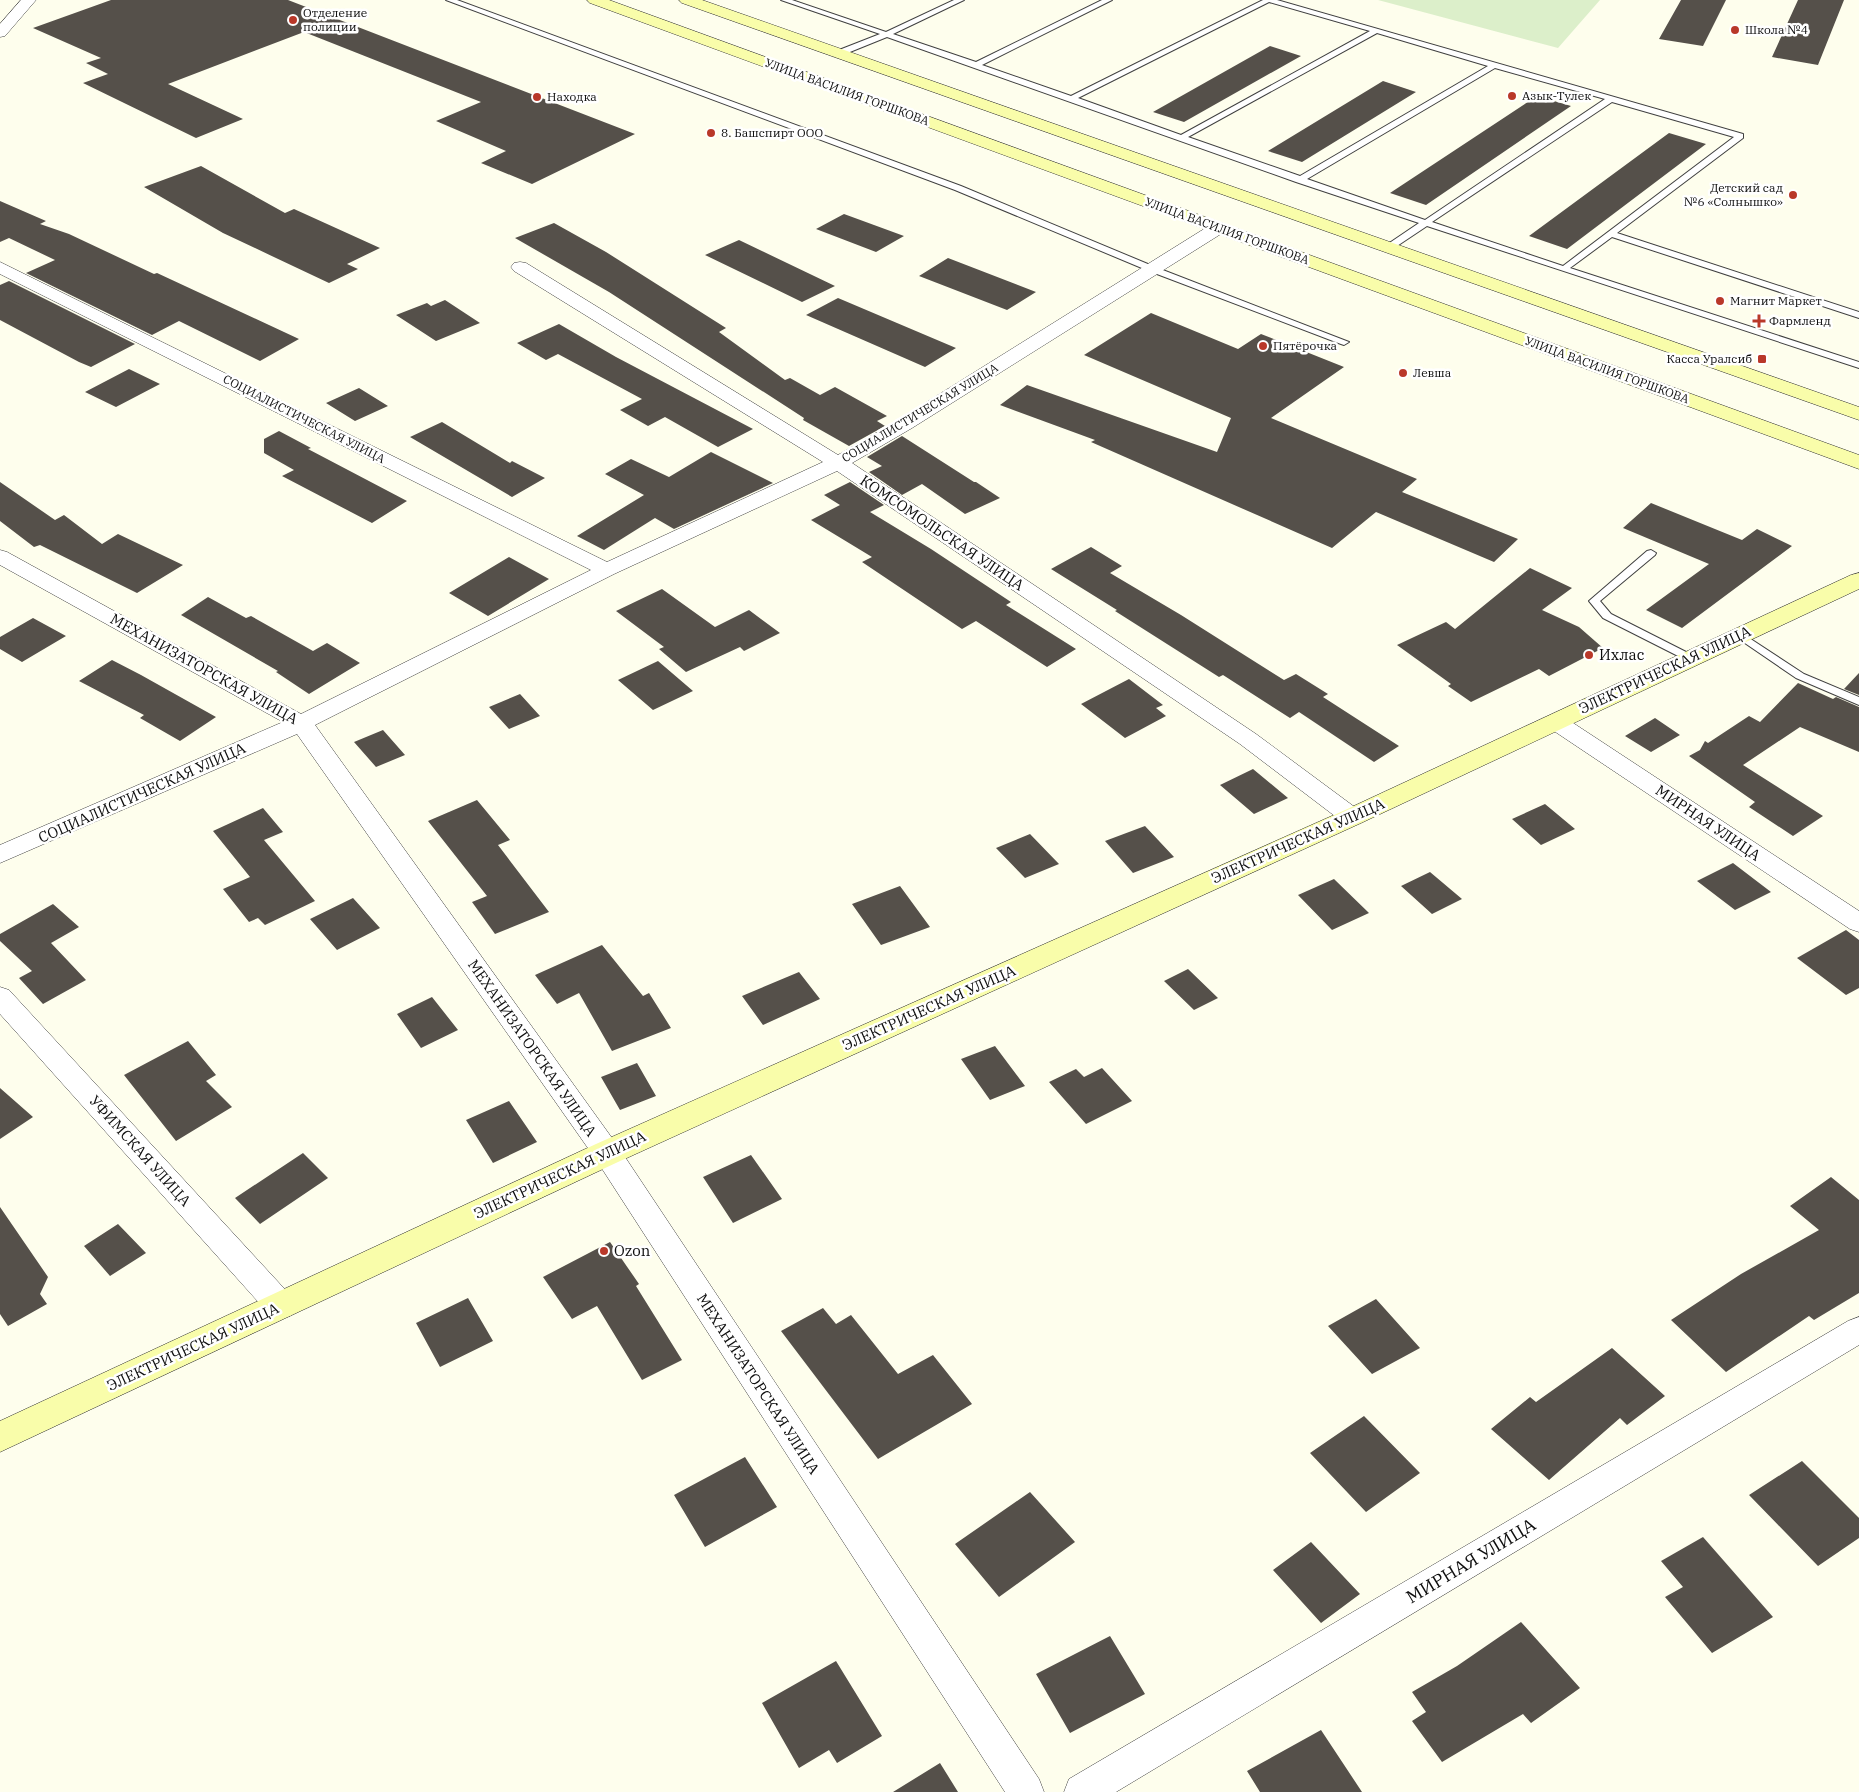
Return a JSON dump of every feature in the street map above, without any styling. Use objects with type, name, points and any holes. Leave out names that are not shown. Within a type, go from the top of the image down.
[{"type":"main road","name":"УЛИЦА ВАСИЛИЯ ГОРШКОВА","points":[[595,0],[708,30],[1218,228],[1859,462]]},
{"type":"main road","points":[[687,0],[1859,414]]},
{"type":"main road","points":[[708,30],[736,18]]},
{"type":"main road","name":"ЭЛЕКТРИЧЕСКАЯ УЛИЦА","points":[[0,1437],[607,1153],[1352,817],[1859,580]]},
{"type":"street","points":[[0,33],[29,0]]},
{"type":"street","name":"СОЦИАЛИСТИЧЕСКАЯ УЛИЦА","points":[[0,856],[301,723],[607,570],[838,463],[905,424],[1218,228]]},
{"type":"street","name":"СОЦИАЛИСТИЧЕСКАЯ УЛИЦА","points":[[0,267],[607,570]]},
{"type":"street","name":"КОМСОМОЛЬСКАЯ УЛИЦА","points":[[520,267],[838,463],[1248,739],[1352,817]]},
{"type":"street","name":"МЕХАНИЗАТОРСКАЯ УЛИЦА","points":[[0,556],[301,723],[607,1153],[1026,1792]]},
{"type":"street","name":"МИРНАЯ УЛИЦА","points":[[1556,722],[1859,923]]},
{"type":"street","name":"УФИМСКАЯ УЛИЦА","points":[[0,997],[281,1306]]},
{"type":"street","name":"МИРНАЯ УЛИЦА","points":[[1082,1792],[1859,1330]]},
{"type":"lane","points":[[450,0],[958,188],[1152,268],[1344,342]]},
{"type":"lane","points":[[785,0],[976,64],[1426,224],[1859,365]]},
{"type":"lane","points":[[837,54],[887,34],[960,0]]},
{"type":"lane","points":[[976,64],[1108,0]]},
{"type":"lane","points":[[1070,99],[1269,0],[1740,136],[1564,269]]},
{"type":"lane","points":[[1181,138],[1376,31]]},
{"type":"lane","points":[[1299,180],[1494,65]]},
{"type":"lane","points":[[1388,248],[1611,99]]},
{"type":"lane","points":[[1610,234],[1859,315]]},
{"type":"lane","points":[[1651,552],[1594,601],[1607,616],[1690,658]]},
{"type":"lane","points":[[1740,635],[1800,676],[1859,700]]},
{"type":"green space","points":[[1378,0],[1600,0],[1558,48]]},
{"type":"building","points":[[111,0],[288,0],[635,134],[532,184],[481,163],[506,151],[436,121],[481,102],[304,32],[168,84],[243,119],[196,138],[83,83],[108,74],[86,63],[101,58],[33,28]]},
{"type":"building","points":[[1681,0],[1726,0],[1703,46],[1659,39]]},
{"type":"building","points":[[1798,0],[1844,0],[1818,65],[1772,57]]},
{"type":"building","points":[[1270,46],[1301,56],[1184,122],[1153,112]]},
{"type":"building","points":[[1383,81],[1416,92],[1302,162],[1268,151]]},
{"type":"building","points":[[1537,96],[1571,106],[1426,205],[1390,193]]},
{"type":"building","points":[[1669,133],[1706,144],[1567,249],[1529,236]]},
{"type":"building","points":[[201,166],[285,213],[294,209],[380,248],[347,264],[358,269],[329,283],[223,233],[144,187]]},
{"type":"building","points":[[0,201],[46,221],[40,224],[69,234],[154,274],[157,273],[299,339],[260,361],[179,321],[152,335],[26,273],[55,260],[9,238],[0,242]]},
{"type":"building","points":[[844,214],[904,236],[876,252],[816,229]]},
{"type":"building","points":[[554,223],[606,252],[726,328],[719,332],[785,380],[790,378],[820,395],[835,387],[887,416],[877,421],[885,426],[849,446],[803,420],[804,418],[609,292],[515,238]]},
{"type":"building","points":[[739,240],[835,286],[802,302],[705,255]]},
{"type":"building","points":[[948,258],[1036,292],[1007,310],[919,276]]},
{"type":"building","points":[[9,281],[135,344],[91,367],[79,362],[0,320],[0,285]]},
{"type":"building","points":[[838,298],[956,348],[925,367],[806,315]]},
{"type":"building","points":[[445,300],[480,323],[436,341],[396,315],[427,303],[431,306]]},
{"type":"building","points":[[1151,313],[1238,349],[1261,334],[1344,367],[1271,418],[1417,479],[1402,492],[1518,539],[1494,562],[1376,512],[1332,548],[1091,442],[1095,440],[1000,405],[1027,385],[1217,452],[1231,418],[1084,355]]},
{"type":"building","points":[[559,324],[616,357],[753,429],[718,447],[665,417],[648,426],[620,410],[642,399],[558,354],[546,360],[517,343]]},
{"type":"building","points":[[129,369],[160,384],[116,407],[85,392]]},
{"type":"building","points":[[359,388],[388,406],[355,421],[326,403]]},
{"type":"building","points":[[442,422],[510,463],[512,461],[545,478],[512,497],[410,437]]},
{"type":"building","points":[[279,431],[311,448],[308,449],[407,501],[372,523],[282,476],[294,470],[264,453],[264,439]]},
{"type":"building","points":[[902,436],[1000,498],[965,514],[922,484],[902,495],[869,472],[882,466],[867,457]]},
{"type":"building","points":[[711,452],[773,483],[674,529],[655,518],[604,550],[577,536],[644,495],[605,474],[631,459],[669,477]]},
{"type":"building","points":[[0,482],[55,520],[64,515],[102,544],[118,534],[183,565],[137,593],[40,545],[34,547],[0,521]]},
{"type":"building","points":[[850,482],[884,505],[870,512],[931,549],[1011,602],[1006,605],[1076,649],[1047,667],[976,621],[962,629],[862,562],[872,557],[811,520],[840,505],[824,495]]},
{"type":"building","points":[[1651,503],[1742,540],[1757,529],[1792,546],[1682,628],[1646,610],[1709,564],[1623,528]]},
{"type":"building","points":[[1091,547],[1122,566],[1110,573],[1284,680],[1296,674],[1328,694],[1323,697],[1399,746],[1374,762],[1299,712],[1290,718],[1223,675],[1219,677],[1051,569]]},
{"type":"building","points":[[509,557],[549,579],[488,616],[449,593]]},
{"type":"building","points":[[1530,568],[1572,588],[1542,610],[1579,627],[1603,648],[1549,676],[1539,669],[1471,702],[1448,686],[1451,684],[1397,645],[1446,622],[1455,629]]},
{"type":"building","points":[[662,589],[715,627],[749,610],[780,633],[744,651],[740,647],[686,672],[659,649],[664,647],[616,611]]},
{"type":"building","points":[[208,597],[246,618],[251,616],[313,651],[327,643],[360,663],[309,694],[276,672],[278,671],[181,615]]},
{"type":"building","points":[[33,618],[66,636],[22,662],[0,649],[0,637]]},
{"type":"building","points":[[112,660],[216,717],[180,741],[140,718],[144,715],[79,681]]},
{"type":"building","points":[[658,661],[693,691],[653,710],[618,680]]},
{"type":"building","points":[[1859,673],[1859,695],[1844,689]]},
{"type":"building","points":[[1129,679],[1163,705],[1156,708],[1166,716],[1125,738],[1081,704]]},
{"type":"building","points":[[1798,683],[1833,699],[1836,697],[1859,707],[1859,752],[1800,727],[1743,765],[1823,816],[1793,836],[1749,807],[1755,802],[1689,756],[1700,750],[1705,741],[1708,743],[1749,716],[1760,722]]},
{"type":"building","points":[[520,694],[540,716],[509,729],[489,707]]},
{"type":"building","points":[[1655,718],[1680,735],[1651,752],[1625,736]]},
{"type":"building","points":[[383,730],[405,755],[376,767],[354,742]]},
{"type":"building","points":[[1253,769],[1288,798],[1254,814],[1220,785]]},
{"type":"building","points":[[477,800],[510,840],[498,845],[549,912],[495,934],[472,902],[487,896],[428,821]]},
{"type":"building","points":[[1545,804],[1575,829],[1541,845],[1512,819]]},
{"type":"building","points":[[263,808],[283,832],[264,840],[315,901],[265,925],[258,918],[249,922],[223,889],[250,877],[213,831]]},
{"type":"building","points":[[1145,826],[1174,857],[1133,873],[1105,841]]},
{"type":"building","points":[[1030,834],[1059,864],[1025,878],[996,848]]},
{"type":"building","points":[[1733,863],[1771,892],[1735,910],[1697,881]]},
{"type":"building","points":[[1430,872],[1462,899],[1432,914],[1401,886]]},
{"type":"building","points":[[1334,879],[1369,913],[1332,930],[1298,895]]},
{"type":"building","points":[[900,886],[930,927],[881,945],[852,904]]},
{"type":"building","points":[[353,898],[380,928],[337,950],[310,919]]},
{"type":"building","points":[[53,904],[79,927],[51,943],[86,980],[43,1004],[19,978],[32,971],[0,941],[0,934]]},
{"type":"building","points":[[1846,930],[1859,940],[1859,988],[1846,995],[1797,958]]},
{"type":"building","points":[[602,945],[643,996],[649,993],[671,1028],[612,1051],[579,993],[557,1004],[535,975]]},
{"type":"building","points":[[1188,969],[1218,998],[1194,1010],[1164,981]]},
{"type":"building","points":[[799,972],[820,999],[763,1025],[742,996]]},
{"type":"building","points":[[432,997],[458,1030],[421,1048],[397,1014]]},
{"type":"building","points":[[188,1041],[216,1075],[206,1081],[232,1107],[176,1141],[124,1075]]},
{"type":"building","points":[[995,1046],[1025,1086],[990,1100],[961,1059]]},
{"type":"building","points":[[637,1063],[656,1096],[620,1110],[601,1077]]},
{"type":"building","points":[[1102,1068],[1132,1101],[1086,1124],[1049,1082],[1076,1069],[1084,1077]]},
{"type":"building","points":[[0,1088],[33,1117],[0,1139]]},
{"type":"building","points":[[509,1101],[537,1142],[493,1163],[466,1120]]},
{"type":"building","points":[[303,1153],[328,1178],[260,1224],[235,1198]]},
{"type":"building","points":[[751,1155],[782,1199],[733,1223],[703,1177]]},
{"type":"building","points":[[1831,1177],[1859,1200],[1859,1293],[1814,1320],[1809,1316],[1726,1372],[1671,1320],[1741,1274],[1819,1230],[1790,1206]]},
{"type":"building","points":[[0,1207],[48,1277],[40,1294],[47,1304],[8,1326],[0,1314]]},
{"type":"building","points":[[118,1224],[146,1253],[110,1276],[84,1246]]},
{"type":"building","points":[[610,1242],[639,1284],[636,1286],[682,1360],[642,1380],[597,1306],[572,1319],[543,1277]]},
{"type":"building","points":[[468,1298],[493,1341],[440,1367],[416,1323]]},
{"type":"building","points":[[1376,1299],[1420,1348],[1372,1374],[1328,1326]]},
{"type":"building","points":[[823,1308],[836,1324],[851,1315],[898,1374],[933,1355],[972,1404],[878,1459],[781,1331]]},
{"type":"building","points":[[1612,1348],[1665,1396],[1627,1425],[1620,1418],[1549,1480],[1491,1429],[1530,1397],[1536,1402]]},
{"type":"building","points":[[1364,1416],[1420,1473],[1366,1512],[1310,1453]]},
{"type":"building","points":[[745,1457],[777,1507],[705,1547],[674,1495]]},
{"type":"building","points":[[1802,1461],[1859,1518],[1859,1538],[1818,1566],[1749,1495]]},
{"type":"building","points":[[1030,1492],[1075,1542],[999,1597],[955,1544]]},
{"type":"building","points":[[1703,1537],[1773,1617],[1712,1653],[1665,1597],[1683,1587],[1661,1561]]},
{"type":"building","points":[[1311,1542],[1360,1594],[1321,1623],[1273,1570]]},
{"type":"building","points":[[1521,1622],[1580,1688],[1531,1723],[1523,1714],[1442,1762],[1412,1721],[1426,1712],[1412,1692],[1457,1666]]},
{"type":"building","points":[[1110,1636],[1145,1694],[1070,1733],[1036,1674]]},
{"type":"building","points":[[836,1661],[882,1736],[837,1763],[829,1750],[799,1768],[762,1703]]},
{"type":"building","points":[[1321,1730],[1362,1792],[1260,1792],[1247,1771]]},
{"type":"building","points":[[940,1763],[958,1792],[893,1792]]},
{"type":"place","name":"Отделение полиции","points":[[293,20]]},
{"type":"place","name":"Школа №4","points":[[1735,30]]},
{"type":"place","name":"Азык-Тулек","points":[[1512,96]]},
{"type":"place","name":"Находка","points":[[537,97]]},
{"type":"place","name":"8. Башспирт ООО","points":[[711,133]]},
{"type":"place","name":"Детский сад №6 «Солнышко»","points":[[1793,195]]},
{"type":"place","name":"Магнит Маркет","points":[[1720,301]]},
{"type":"place","name":"Фармленд","points":[[1759,321]]},
{"type":"place","name":"Пятёрочка","points":[[1263,346]]},
{"type":"place","name":"Касса Уралсиб","points":[[1762,359]]},
{"type":"place","name":"Левша","points":[[1403,373]]},
{"type":"place","name":"Ихлас","points":[[1589,655]]},
{"type":"place","name":"Ozon","points":[[604,1251]]}]
